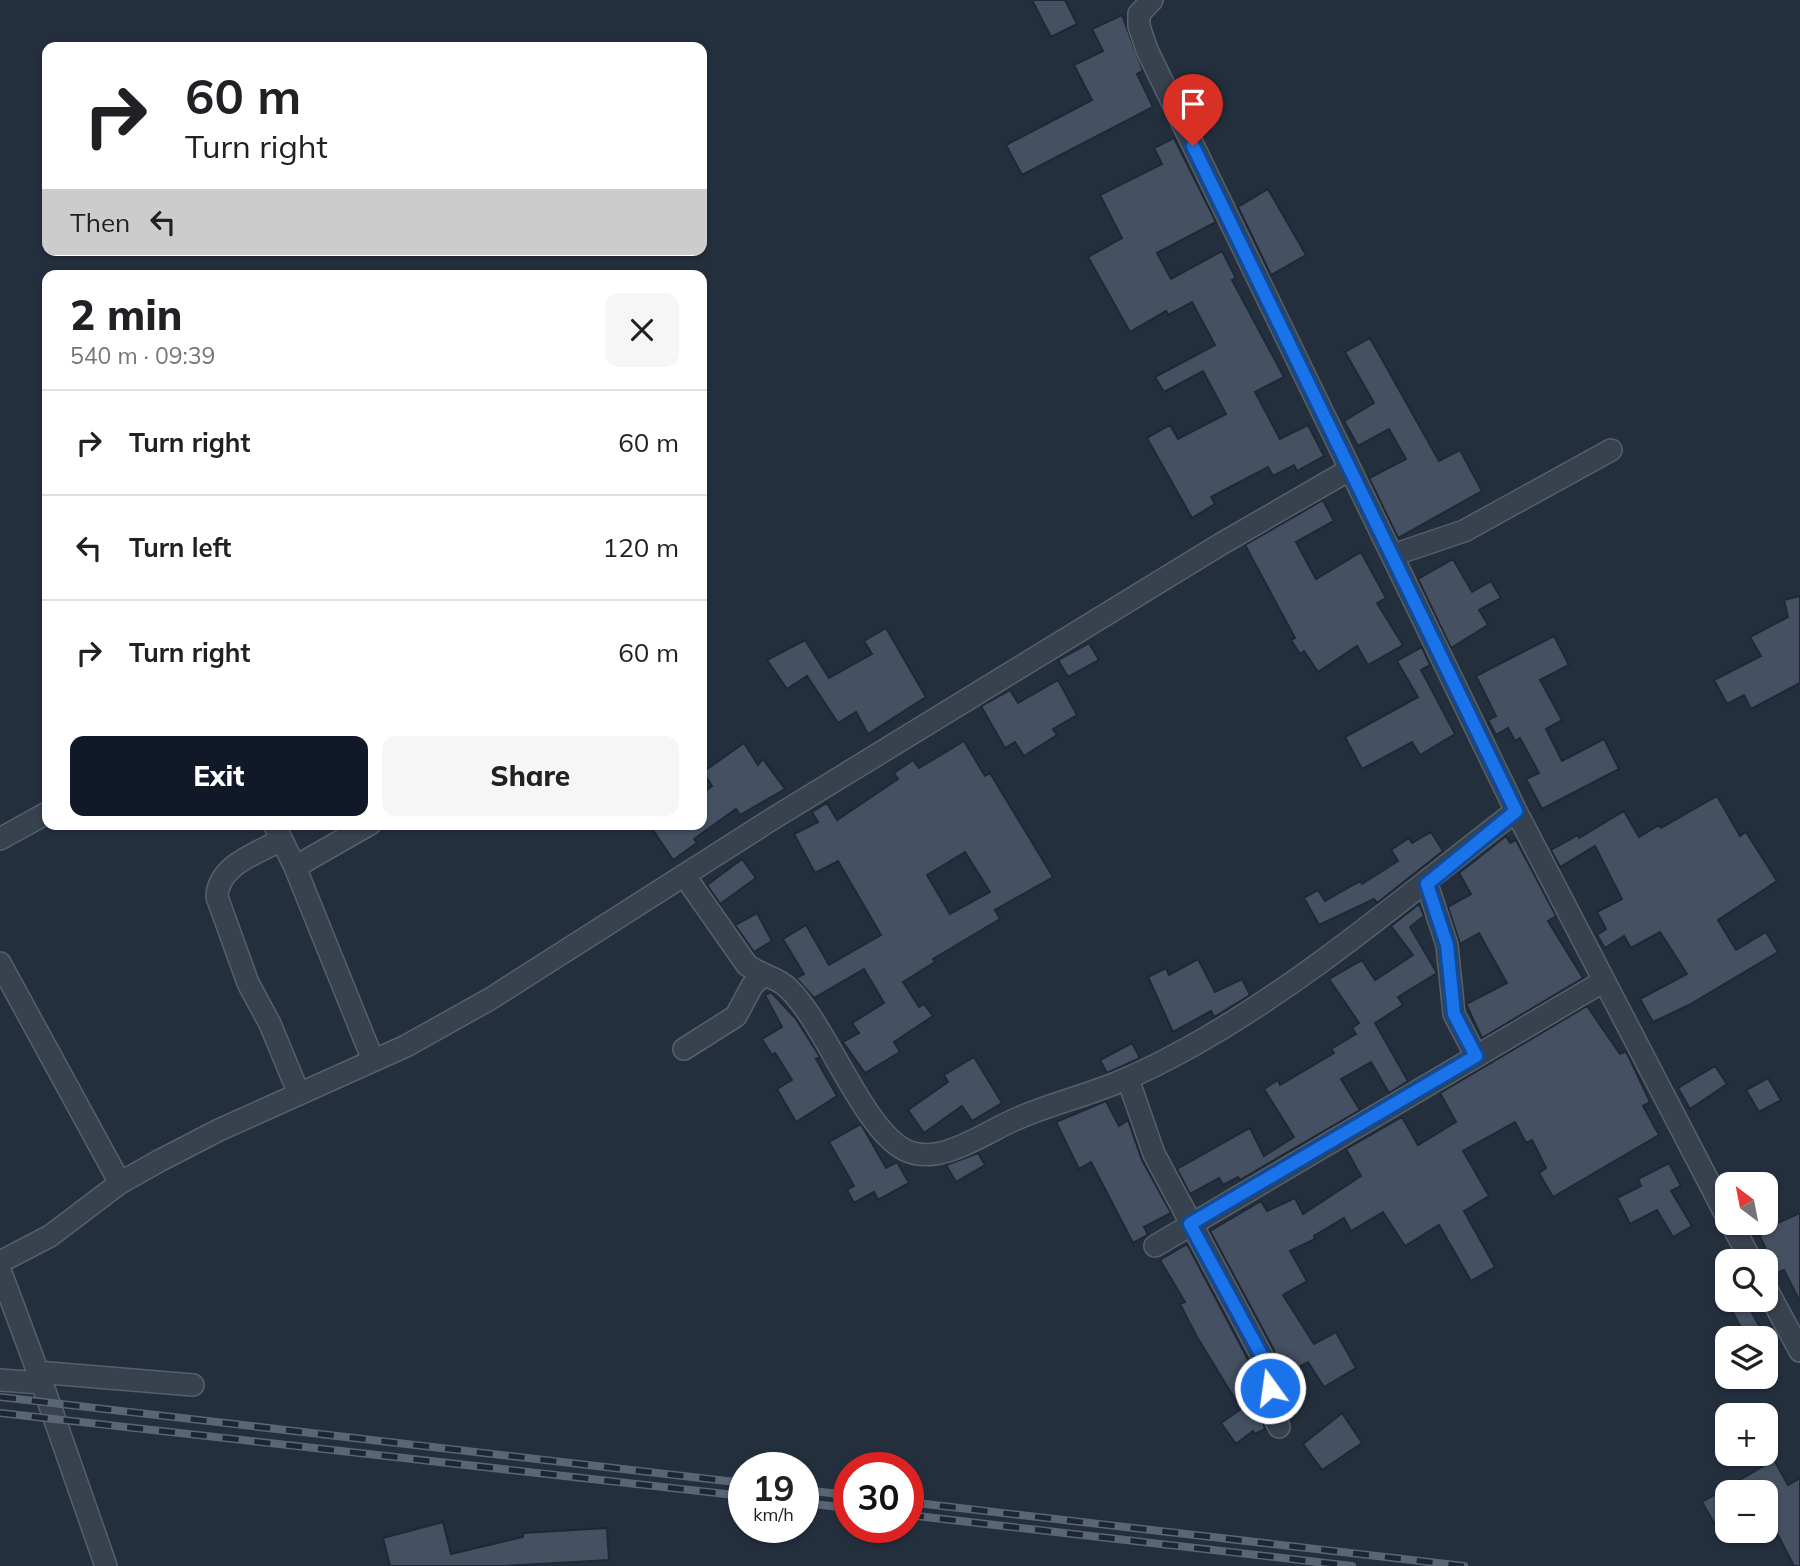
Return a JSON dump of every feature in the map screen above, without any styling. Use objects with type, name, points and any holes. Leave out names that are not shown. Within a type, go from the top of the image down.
[{"type":"street","points":[[1152,0],[1139,14],[1139,26],[1147,50],[1349,470],[1393,555],[1418,614],[1516,811],[1715,1194]]},
{"type":"street","points":[[1393,555],[1464,531],[1611,450]]},
{"type":"street","points":[[0,1262],[50,1236],[120,1183],[219,1130],[373,1060],[490,999],[684,875],[1221,544],[1349,470]]},
{"type":"street","points":[[684,875],[747,965],[762,976],[788,988],[863,1102],[894,1143],[906,1151],[922,1156],[958,1146],[1034,1111],[1128,1079],[1247,1014],[1313,970],[1427,884],[1516,811]]},
{"type":"street","points":[[0,839],[42,816]]},
{"type":"street","points":[[295,867],[360,830]]},
{"type":"street","points":[[299,1094],[270,1024],[248,983],[217,897],[220,878],[226,871],[278,832],[295,867],[373,1060]]},
{"type":"street","points":[[1427,884],[1447,945],[1454,1014],[1476,1056]]},
{"type":"street","points":[[0,963],[120,1183]]},
{"type":"street","points":[[684,1049],[736,1016],[752,986],[762,976]]},
{"type":"street","points":[[1155,1246],[1604,981]]},
{"type":"street","points":[[1128,1079],[1154,1154],[1262,1356],[1270,1382],[1269,1408],[1279,1427]]},
{"type":"street","points":[[0,1270],[106,1566]]},
{"type":"street","points":[[1778,1310],[1800,1351]]},
{"type":"street","points":[[0,1380],[40,1378],[192,1385]]},
{"type":"building","points":[[1032,0],[1065,0],[1077,24],[1051,37]]},
{"type":"building","points":[[1122,15],[1143,71],[1137,74],[1153,107],[1022,175],[1006,145],[1092,100],[1074,65],[1103,51],[1092,29]]},
{"type":"building","points":[[1174,138],[1216,222],[1157,253],[1171,279],[1222,251],[1236,278],[1232,280],[1284,377],[1255,392],[1280,439],[1308,425],[1324,456],[1297,471],[1294,465],[1273,476],[1268,467],[1211,497],[1215,504],[1192,518],[1147,438],[1170,425],[1178,439],[1226,414],[1203,371],[1164,392],[1155,377],[1215,345],[1192,302],[1168,315],[1166,311],[1130,332],[1088,257],[1122,238],[1100,195],[1162,164],[1154,148]]},
{"type":"building","points":[[1268,189],[1306,255],[1271,275],[1238,207]]},
{"type":"building","points":[[1370,338],[1439,461],[1460,450],[1482,491],[1398,538],[1369,478],[1406,459],[1389,429],[1358,446],[1344,421],[1374,403],[1345,352]]},
{"type":"building","points":[[1323,500],[1334,521],[1296,542],[1316,579],[1361,552],[1386,598],[1377,603],[1403,645],[1368,665],[1357,646],[1318,672],[1304,651],[1300,654],[1291,640],[1295,638],[1245,545]]},
{"type":"building","points":[[1453,559],[1472,592],[1491,581],[1501,598],[1479,610],[1488,625],[1451,648],[1418,579]]},
{"type":"building","points":[[1800,596],[1800,683],[1751,709],[1744,695],[1727,704],[1714,680],[1761,656],[1750,637],[1788,617],[1784,600]]},
{"type":"building","points":[[886,628],[926,697],[868,734],[856,712],[838,723],[807,676],[787,689],[767,660],[805,640],[829,678],[872,654],[864,641]]},
{"type":"building","points":[[1554,636],[1569,665],[1540,680],[1562,720],[1546,729],[1562,761],[1604,739],[1619,769],[1542,809],[1526,779],[1539,773],[1520,738],[1515,741],[1508,728],[1496,735],[1488,720],[1496,716],[1476,676]]},
{"type":"building","points":[[1089,643],[1099,660],[1068,677],[1058,660]]},
{"type":"building","points":[[1422,647],[1430,665],[1421,670],[1455,734],[1420,755],[1412,742],[1362,769],[1345,737],[1418,697],[1397,661]]},
{"type":"building","points":[[1058,680],[1077,715],[1053,729],[1057,735],[1024,756],[1015,742],[1005,748],[981,706],[1010,690],[1018,703]]},
{"type":"building","points":[[964,741],[985,776],[990,773],[1053,877],[995,910],[1000,919],[933,959],[935,962],[903,982],[919,1007],[924,1004],[933,1016],[894,1042],[900,1052],[865,1073],[843,1042],[859,1033],[852,1023],[884,1003],[864,969],[814,998],[796,978],[804,974],[783,939],[806,925],[829,965],[881,935],[838,861],[815,873],[794,834],[818,822],[812,812],[827,803],[837,820],[898,779],[894,773],[913,760],[919,768]],"holes":[[[965,852],[990,892],[950,914],[927,875]]]},
{"type":"building","points":[[744,743],[758,765],[763,759],[785,789],[740,815],[736,809],[707,830],[707,790],[712,786],[707,778],[707,769]]},
{"type":"building","points":[[1717,796],[1740,836],[1746,832],[1777,881],[1718,920],[1736,950],[1766,932],[1778,952],[1689,1005],[1653,1022],[1640,999],[1687,974],[1660,932],[1631,948],[1624,936],[1605,948],[1597,935],[1606,929],[1597,912],[1622,899],[1595,846],[1560,867],[1551,850],[1578,835],[1579,838],[1624,811],[1639,837],[1659,825],[1661,828]]},
{"type":"building","points":[[653,830],[707,830],[694,839],[697,843],[673,860]]},
{"type":"building","points":[[1431,832],[1443,851],[1377,903],[1374,899],[1319,925],[1304,898],[1318,890],[1325,901],[1360,881],[1362,884],[1398,861],[1391,850],[1409,838],[1412,843]]},
{"type":"building","points":[[1506,836],[1510,843],[1516,840],[1556,916],[1548,921],[1583,978],[1482,1038],[1466,1004],[1507,983],[1479,933],[1460,944],[1448,907],[1471,894],[1459,873]]},
{"type":"building","points":[[742,859],[756,878],[720,904],[707,885]]},
{"type":"building","points":[[1419,904],[1424,916],[1410,927],[1437,973],[1398,997],[1403,1005],[1375,1023],[1408,1081],[1389,1093],[1371,1062],[1341,1079],[1360,1110],[1240,1180],[1238,1177],[1223,1185],[1219,1178],[1190,1194],[1177,1169],[1250,1128],[1264,1156],[1294,1137],[1264,1089],[1278,1080],[1280,1085],[1334,1053],[1331,1049],[1356,1034],[1352,1028],[1359,1023],[1329,979],[1362,960],[1375,980],[1413,955],[1391,926]]},
{"type":"building","points":[[757,913],[772,941],[754,952],[735,925]]},
{"type":"building","points":[[1198,959],[1215,992],[1242,979],[1250,995],[1214,1017],[1211,1011],[1173,1032],[1148,977],[1166,968],[1169,975]]},
{"type":"building","points":[[771,992],[796,1019],[820,1057],[816,1059],[837,1096],[796,1122],[777,1089],[792,1080],[775,1053],[772,1055],[762,1039],[782,1027],[765,995]]},
{"type":"building","points":[[1587,1006],[1620,1054],[1626,1051],[1650,1102],[1643,1106],[1659,1135],[1553,1197],[1539,1173],[1546,1168],[1532,1140],[1526,1143],[1515,1122],[1463,1151],[1489,1196],[1464,1211],[1495,1267],[1471,1281],[1439,1225],[1405,1246],[1383,1212],[1351,1231],[1344,1218],[1314,1236],[1315,1239],[1290,1251],[1307,1281],[1283,1295],[1314,1344],[1336,1332],[1356,1368],[1324,1387],[1308,1362],[1281,1377],[1274,1350],[1210,1231],[1261,1201],[1267,1211],[1295,1198],[1303,1214],[1361,1176],[1346,1149],[1402,1117],[1418,1145],[1456,1122],[1440,1093]]},
{"type":"building","points":[[1132,1043],[1140,1058],[1107,1073],[1100,1060]]},
{"type":"building","points":[[974,1057],[1002,1103],[972,1121],[962,1106],[924,1133],[908,1110],[948,1082],[944,1075]]},
{"type":"building","points":[[1715,1066],[1727,1084],[1690,1109],[1678,1088]]},
{"type":"building","points":[[1768,1078],[1781,1100],[1759,1112],[1746,1090]]},
{"type":"building","points":[[1106,1101],[1119,1126],[1128,1120],[1142,1160],[1171,1213],[1144,1227],[1148,1235],[1133,1243],[1091,1162],[1079,1169],[1056,1122]]},
{"type":"building","points":[[861,1124],[886,1168],[897,1162],[909,1183],[878,1200],[874,1192],[854,1203],[847,1190],[854,1186],[829,1142]]},
{"type":"building","points":[[978,1153],[985,1165],[956,1182],[946,1165]]},
{"type":"building","points":[[1669,1163],[1681,1186],[1671,1191],[1692,1226],[1673,1237],[1657,1210],[1630,1224],[1617,1198],[1641,1186],[1638,1179]]},
{"type":"building","points":[[1800,1213],[1800,1302],[1784,1270],[1778,1273],[1778,1249],[1766,1249],[1760,1236],[1778,1236],[1778,1223]]},
{"type":"building","points":[[1187,1244],[1253,1369],[1256,1386],[1252,1388],[1265,1429],[1255,1434],[1253,1431],[1236,1444],[1221,1423],[1241,1409],[1197,1337],[1180,1304],[1185,1302],[1160,1260]]},
{"type":"building","points":[[1732,1312],[1752,1312],[1759,1326],[1740,1326]]},
{"type":"building","points":[[1342,1413],[1362,1443],[1322,1470],[1303,1444]]},
{"type":"building","points":[[1764,1466],[1777,1466],[1788,1485],[1800,1478],[1800,1566],[1794,1566],[1778,1535],[1778,1480],[1740,1480]]},
{"type":"building","points":[[1715,1494],[1714,1523],[1702,1502]]},
{"type":"building","points":[[443,1522],[451,1554],[523,1537],[523,1533],[607,1528],[609,1560],[504,1566],[390,1566],[383,1538]]},
{"type":"railway","points":[[0,1397],[728,1481]]},
{"type":"railway","points":[[0,1413],[728,1494]]},
{"type":"railway","points":[[819,1492],[833,1493]]},
{"type":"railway","points":[[924,1504],[1464,1566]]},
{"type":"railway","points":[[819,1505],[833,1506]]},
{"type":"railway","points":[[924,1517],[1352,1566]]},
{"type":"route","points":[[1193,146],[1516,811],[1427,884],[1447,945],[1454,1014],[1476,1056],[1190,1224],[1262,1356],[1269,1375],[1270,1388]]}]
